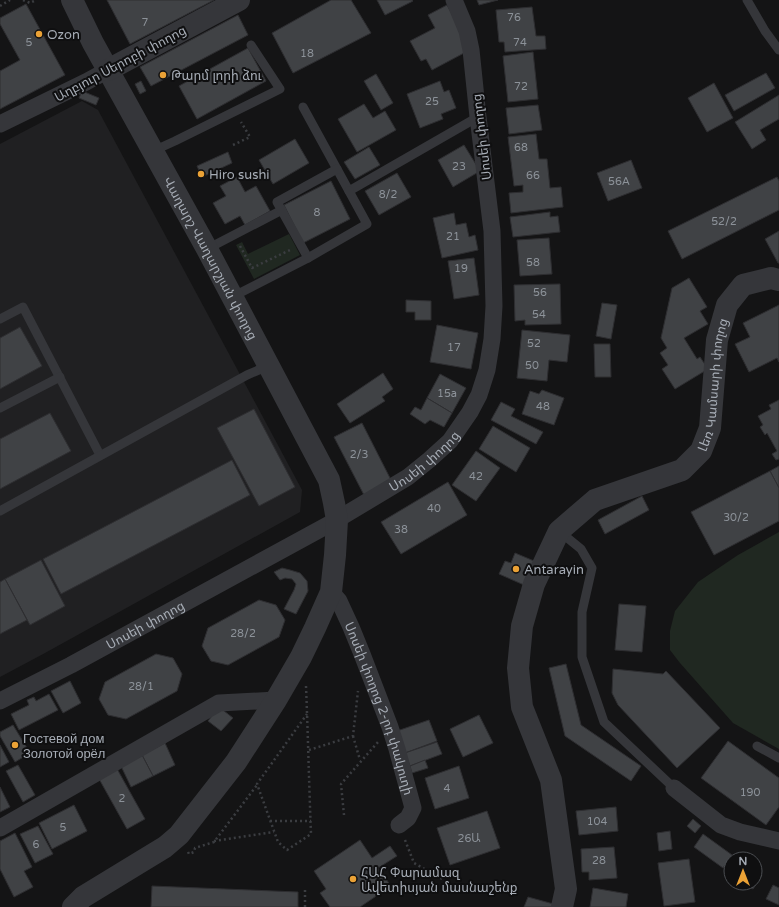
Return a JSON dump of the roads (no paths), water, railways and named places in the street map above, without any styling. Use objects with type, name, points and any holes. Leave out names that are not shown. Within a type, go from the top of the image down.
[{"type":"street","name":"Վաղարշ Վաղարշյան փողոց","points":[[72,0],[108,70],[207,250],[329,480],[337,520]]},
{"type":"street","name":"Աղբյուր Սերոբի փողոց","points":[[0,124],[86,82],[239,0]]},
{"type":"street","name":"Սոսեի փողոց","points":[[0,701],[71,665],[337,520],[408,477],[450,441],[459,429],[470,412],[481,389],[487,370],[492,339],[494,306],[492,231],[470,50],[467,31],[454,0]]},
{"type":"street","name":"Լեռ Կամսարի փողոց","points":[[562,907],[566,889],[551,780],[522,707],[518,668],[522,626],[534,584],[559,531],[595,500],[682,470],[701,451],[710,428],[717,340],[727,305],[744,285],[771,278],[779,280]]},
{"type":"street","points":[[73,907],[83,896],[142,861],[179,835],[236,762],[276,700],[301,657],[331,592],[336,555],[337,520]]},
{"type":"street","name":"Սոսեի փողոց 2-րդ փակուղի","points":[[331,592],[338,601],[351,627],[388,720],[395,742],[413,808],[408,818],[399,825]]},
{"type":"street","points":[[0,828],[219,703],[276,700]]},
{"type":"street","points":[[674,788],[720,825],[740,832],[778,838]]},
{"type":"lane","points":[[747,0],[765,31],[779,50]]},
{"type":"lane","points":[[153,151],[280,89],[250,45]]},
{"type":"lane","points":[[232,297],[308,258],[367,224],[303,108]]},
{"type":"lane","points":[[349,191],[478,117]]},
{"type":"lane","points":[[308,258],[277,202],[337,169]]},
{"type":"lane","points":[[207,250],[282,210]]},
{"type":"lane","points":[[0,320],[23,307],[100,455]]},
{"type":"lane","points":[[0,511],[100,455],[248,375],[268,366]]},
{"type":"lane","points":[[0,408],[60,378]]},
{"type":"lane","points":[[559,531],[581,549],[592,568],[582,612],[582,657],[604,722],[674,788]]},
{"type":"lane","points":[[757,746],[779,758]]},
{"type":"place","name":"Ozon","points":[[39,34]]},
{"type":"place","name":"Թարմ լորի ձու","points":[[163,75]]},
{"type":"place","name":"Hiro sushi","points":[[201,174]]},
{"type":"place","name":"Antarayin","points":[[516,569]]},
{"type":"place","name":"Гостевой дом Золотой орёл","points":[[15,745]]},
{"type":"place","name":"ՀԱՀ Փարամազ Ավետիսյան մասնաշենք","points":[[353,879]]}]
